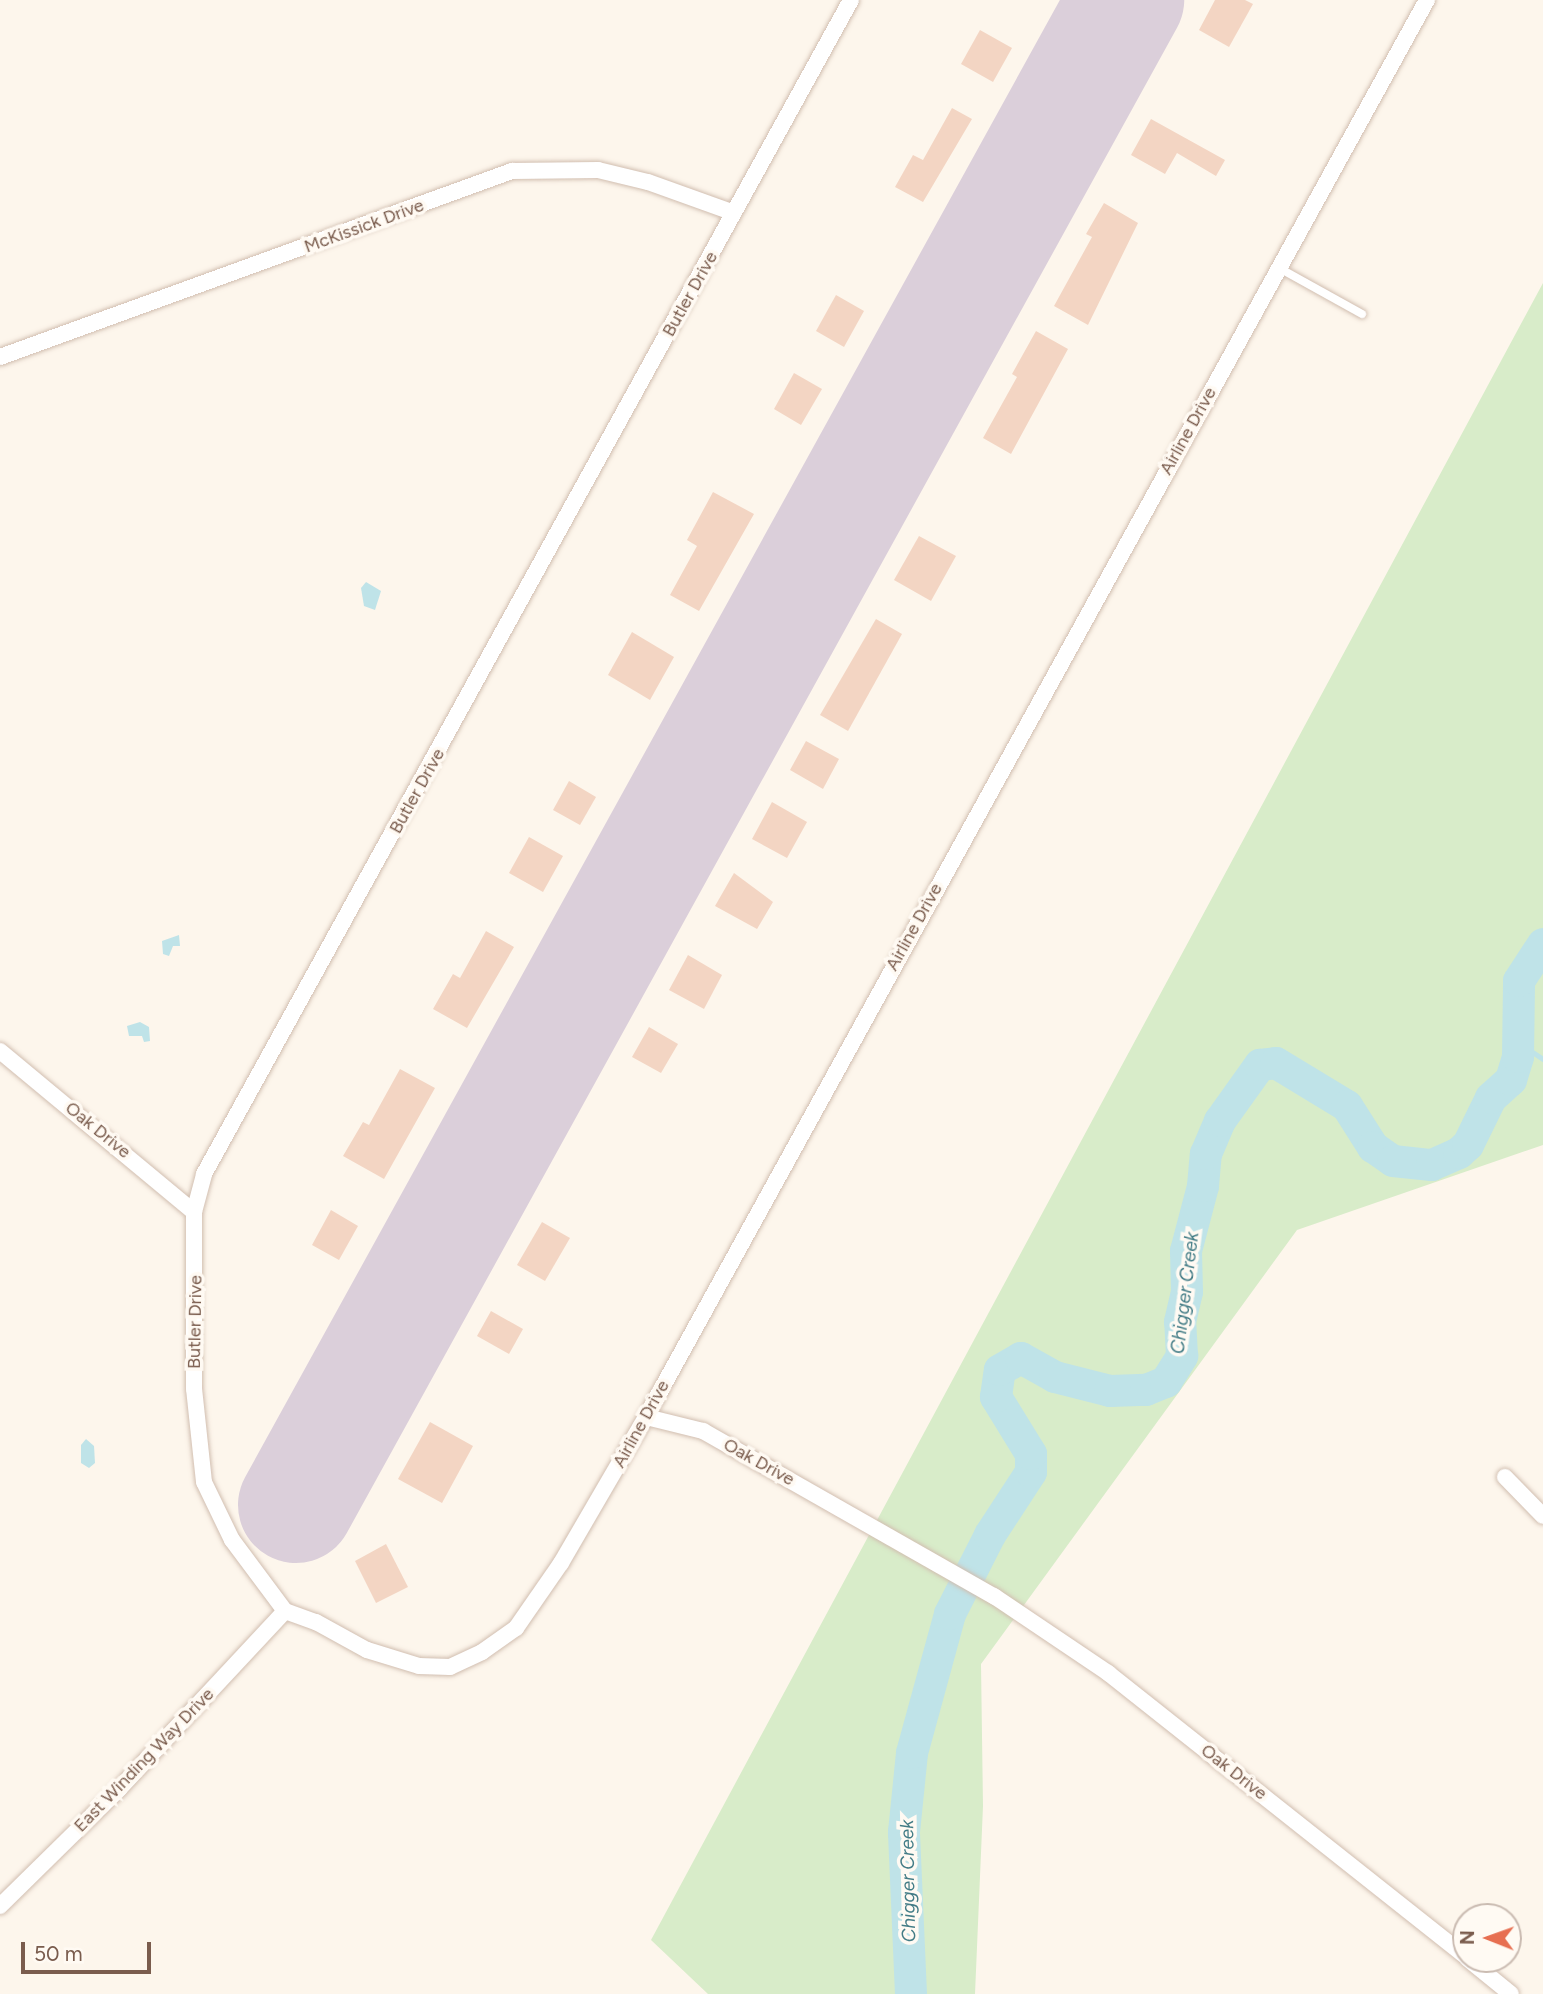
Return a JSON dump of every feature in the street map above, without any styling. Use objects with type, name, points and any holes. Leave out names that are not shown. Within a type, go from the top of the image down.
[{"type":"street","name":"Butler Drive","points":[[285,1611],[232,1540],[204,1482],[194,1389],[194,1212],[204,1174],[851,0]]},
{"type":"street","name":"Airline Drive","points":[[285,1611],[316,1622],[367,1650],[419,1666],[450,1667],[482,1652],[516,1628],[561,1563],[646,1417],[1427,0]]},
{"type":"street","name":"McKissick Drive","points":[[0,357],[512,172],[598,170],[648,182],[734,213]]},
{"type":"street","name":"Oak Drive","points":[[0,1051],[194,1212]]},
{"type":"street","name":"Oak Drive","points":[[646,1417],[703,1431],[939,1562],[994,1596],[1108,1673],[1452,1946]]},
{"type":"street","points":[[1505,1477],[1543,1516]]},
{"type":"street","name":"East Winding Way Drive","points":[[0,1906],[119,1788],[285,1611]]},
{"type":"street","name":"Oak Drive","points":[[1485,1973],[1511,1994]]},
{"type":"lane","points":[[1279,268],[1362,314]]},
{"type":"green space","points":[[1543,283],[1543,1145],[1297,1230],[981,1664],[983,1806],[975,1994],[708,1994],[651,1940]]},
{"type":"water","points":[[366,582],[381,591],[375,610],[364,606],[361,588]]},
{"type":"water","points":[[179,935],[180,946],[173,946],[169,956],[163,954],[162,941]]},
{"type":"water","points":[[140,1022],[149,1027],[150,1041],[144,1042],[142,1036],[129,1036],[127,1026]]},
{"type":"water","points":[[86,1439],[94,1446],[95,1463],[89,1468],[81,1463],[81,1445]]},
{"type":"building","points":[[1215,0],[1245,0],[1253,4],[1229,47],[1199,30]]},
{"type":"building","points":[[980,30],[1012,48],[993,82],[961,64]]},
{"type":"building","points":[[952,108],[972,119],[923,202],[895,187],[913,155],[923,160]]},
{"type":"building","points":[[1151,119],[1225,160],[1216,176],[1177,153],[1165,174],[1131,155]]},
{"type":"building","points":[[1104,203],[1138,223],[1088,325],[1054,306],[1092,237],[1086,234]]},
{"type":"building","points":[[836,295],[864,311],[844,347],[816,331]]},
{"type":"building","points":[[1036,331],[1068,349],[1011,454],[983,438],[1017,377],[1012,374]]},
{"type":"building","points":[[794,373],[822,389],[801,425],[774,409]]},
{"type":"building","points":[[713,492],[754,514],[699,611],[670,595],[697,546],[687,540]]},
{"type":"building","points":[[919,536],[956,556],[931,601],[894,580]]},
{"type":"building","points":[[876,619],[902,634],[848,731],[820,715]]},
{"type":"building","points":[[632,632],[674,657],[650,700],[608,675]]},
{"type":"building","points":[[806,741],[839,759],[823,789],[790,770]]},
{"type":"building","points":[[569,781],[596,797],[580,825],[553,810]]},
{"type":"building","points":[[772,802],[807,822],[787,858],[752,839]]},
{"type":"building","points":[[529,837],[563,856],[543,892],[509,873]]},
{"type":"building","points":[[734,873],[773,902],[757,929],[715,906]]},
{"type":"building","points":[[486,931],[514,947],[467,1028],[433,1009],[453,974],[460,978]]},
{"type":"building","points":[[688,955],[722,975],[704,1009],[669,990]]},
{"type":"building","points":[[649,1027],[678,1044],[661,1073],[632,1057]]},
{"type":"building","points":[[400,1069],[435,1088],[384,1179],[343,1156],[363,1122],[369,1125]]},
{"type":"building","points":[[331,1210],[358,1226],[339,1260],[312,1245]]},
{"type":"building","points":[[542,1222],[570,1238],[545,1281],[517,1265]]},
{"type":"building","points":[[491,1311],[523,1329],[509,1354],[477,1336]]},
{"type":"building","points":[[430,1422],[473,1446],[442,1503],[398,1479]]},
{"type":"building","points":[[386,1544],[408,1587],[376,1603],[355,1561]]},
{"type":"waterway","name":"Chigger Creek","points":[[911,1994],[904,1832],[912,1753],[950,1614],[990,1535],[1031,1472],[1031,1454],[996,1397],[1000,1370],[1021,1358],[1055,1377],[1110,1391],[1146,1390],[1166,1382],[1182,1356],[1180,1322],[1187,1292],[1186,1251],[1203,1186],[1206,1154],[1220,1121],[1260,1065],[1276,1063],[1347,1106],[1373,1147],[1393,1161],[1432,1165],[1459,1153],[1468,1145],[1491,1098],[1511,1080],[1518,1057],[1519,981],[1543,944]]},
{"type":"waterway","points":[[1519,1043],[1543,1059]]},
{"type":"runway","points":[[296,1505],[1126,0]]}]
